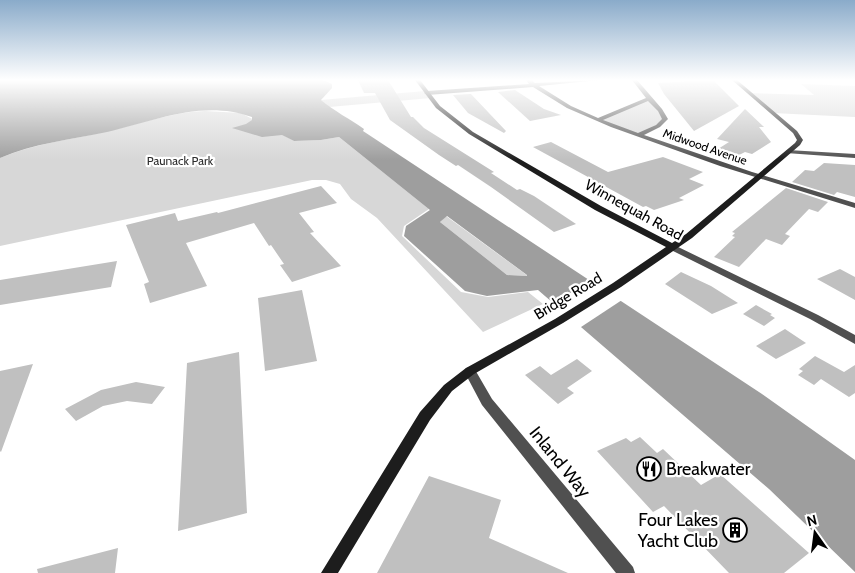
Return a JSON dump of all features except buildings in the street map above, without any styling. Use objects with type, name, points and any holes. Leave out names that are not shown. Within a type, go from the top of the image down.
[{"type":"street","name":"Winnequah Road","points":[[439,107],[453,121],[598,208],[814,317],[855,340]]},
{"type":"street","name":"Midwood Avenue","points":[[566,107],[638,135],[758,177],[855,206]]},
{"type":"street","points":[[598,120],[629,107]]},
{"type":"street","points":[[638,135],[658,126],[665,119],[657,107]]},
{"type":"street","name":"Bridge Road","points":[[329,573],[425,416],[448,388],[470,371],[559,321],[617,285],[704,225],[798,144],[800,140],[798,136],[765,107]]},
{"type":"street","points":[[788,152],[855,156]]},
{"type":"street","name":"Inland Way","points":[[470,371],[487,402],[627,573]]},
{"type":"green space","points":[[630,107],[657,107],[660,110],[663,121],[638,135],[598,120]]},
{"type":"green space","points":[[765,107],[855,107],[855,117],[773,113]]},
{"type":"green space","name":"Paunack Park","points":[[205,111],[241,113],[294,141],[339,137],[429,209],[404,226],[402,236],[461,292],[488,297],[528,292],[543,304],[483,332],[377,218],[351,199],[340,184],[326,180],[312,180],[0,246],[0,158],[40,145],[168,116]]},
{"type":"green space","points":[[446,216],[528,276],[507,275],[440,222]]},
{"type":"shaded area","points":[[0,107],[329,107],[364,129],[363,131],[762,394],[855,460],[855,572],[769,489],[538,290],[487,296],[465,291],[404,236],[406,226],[430,210],[339,137],[294,141],[282,135],[262,137],[232,128],[246,124],[252,120],[252,117],[234,112],[215,110],[179,114],[107,132],[39,145],[0,158]],"holes":[[[447,216],[527,276],[507,275],[440,222]]]},
{"type":"pier","points":[[592,280],[622,300],[578,329],[551,305]]},
{"type":"place","name":"Breakwater","points":[[649,469]]},
{"type":"place","name":"Four Lakes Yacht Club","points":[[735,530]]}]
